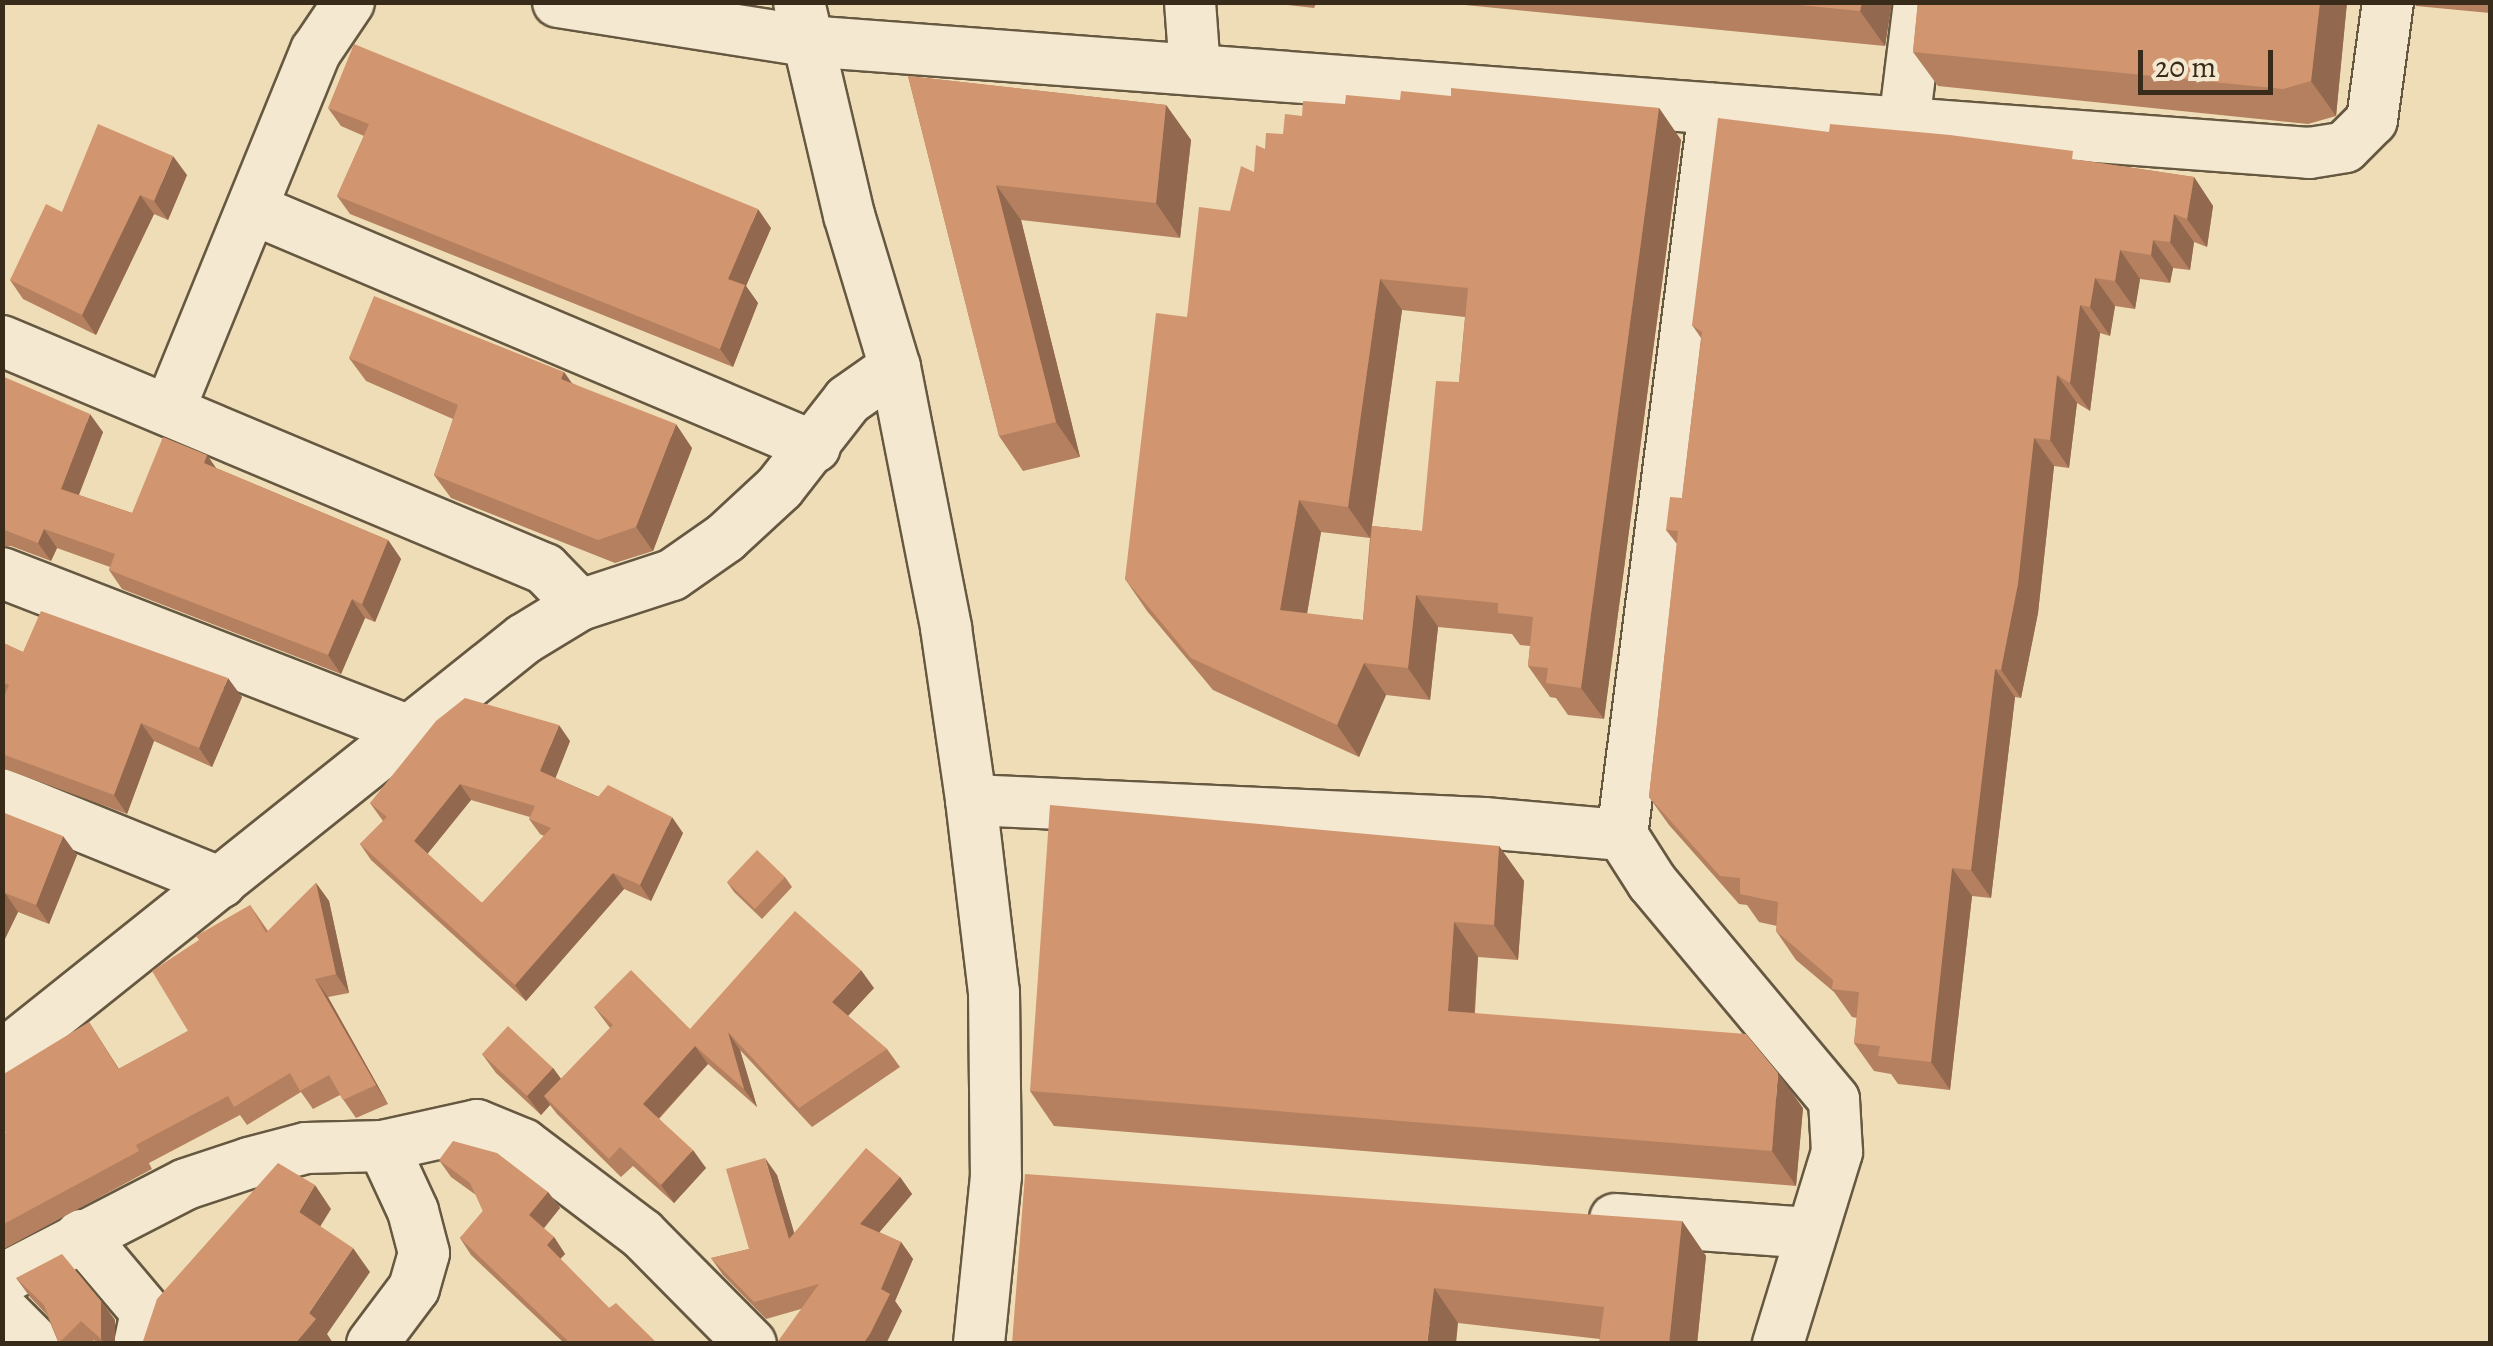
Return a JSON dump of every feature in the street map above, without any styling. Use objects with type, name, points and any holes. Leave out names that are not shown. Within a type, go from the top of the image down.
[{"type":"street","points":[[170,408],[256,210],[316,51],[349,2]]},
{"type":"street","points":[[558,2],[803,22],[1195,70],[2328,153],[2362,136],[2372,120],[2388,2]]},
{"type":"street","points":[[1190,2],[1195,70]]},
{"type":"street","points":[[1904,123],[1918,2]]},
{"type":"street","points":[[803,22],[894,367],[946,628],[971,800],[1016,1178],[978,1344]]},
{"type":"street","points":[[1714,109],[1622,836],[1652,882],[1834,1100],[1838,1152],[1778,1344]]},
{"type":"street","points":[[256,210],[815,447]]},
{"type":"street","points":[[2,341],[170,408],[546,570],[580,605]]},
{"type":"street","points":[[3,1056],[222,883],[404,730],[580,605],[672,575],[725,538],[815,447],[848,400],[894,367]]},
{"type":"street","points":[[2,573],[404,730]]},
{"type":"street","points":[[2,794],[222,883]]},
{"type":"street","points":[[971,800],[1484,823],[1622,836]]},
{"type":"street","points":[[2,1279],[186,1184],[306,1148],[383,1146],[457,1126],[498,1130],[642,1234],[751,1344]]},
{"type":"street","points":[[372,1344],[414,1288],[424,1253],[414,1212],[383,1146]]},
{"type":"street","points":[[1573,1216],[1812,1233]]},
{"type":"street","points":[[81,1235],[146,1312],[139,1344]]},
{"type":"street","points":[[2,1310],[36,1344]]},
{"type":"building","points":[[1768,2],[1862,2],[1860,11]]},
{"type":"building","points":[[1918,2],[2320,2],[2311,81],[2283,89],[1913,52]]},
{"type":"building","points":[[354,44],[758,209],[728,279],[745,285],[720,349],[337,196],[369,124],[328,108]]},
{"type":"building","points":[[908,76],[1166,105],[1156,203],[996,185],[1056,422],[999,436]]},
{"type":"building","points":[[1451,88],[1659,108],[1581,688],[1546,683],[1548,668],[1528,666],[1533,617],[1498,613],[1498,603],[1416,595],[1408,668],[1364,663],[1337,725],[1191,658],[1125,579],[1156,313],[1187,317],[1199,207],[1230,211],[1241,166],[1254,172],[1256,145],[1265,149],[1266,133],[1283,134],[1285,114],[1302,116],[1303,101],[1345,104],[1346,95],[1400,100],[1401,91],[1451,96]],"holes":[[[1380,279],[1468,288],[1459,382],[1436,381],[1422,531],[1372,526],[1363,620],[1280,610],[1299,500],[1348,507]]]},
{"type":"building","points":[[1718,118],[1829,132],[1830,124],[1950,135],[2073,151],[2072,159],[2194,177],[2187,219],[2174,214],[2170,242],[2153,240],[2151,255],[2120,250],[2115,281],[2095,278],[2090,307],[2080,305],[2070,383],[2057,375],[2050,440],[2034,438],[2018,584],[2001,670],[1995,669],[1971,870],[1952,868],[1931,1062],[1878,1056],[1880,1046],[1854,1043],[1859,992],[1832,989],[1833,980],[1776,931],[1778,902],[1740,894],[1740,878],[1720,876],[1649,797],[1678,531],[1666,530],[1670,497],[1682,498],[1702,332],[1692,325]]},
{"type":"building","points":[[98,124],[173,156],[154,201],[140,195],[82,315],[10,280],[46,204],[62,212]]},
{"type":"building","points":[[374,296],[564,372],[561,379],[676,424],[636,527],[598,540],[434,475],[458,405],[349,358]]},
{"type":"building","points":[[2,376],[90,414],[61,489],[132,513],[163,437],[207,455],[204,463],[388,540],[362,604],[352,599],[328,655],[109,570],[115,554],[44,529],[38,543],[2,529]]},
{"type":"building","points":[[41,611],[228,678],[199,748],[141,723],[114,795],[2,754],[2,701],[9,685],[2,682],[2,642],[23,652]]},
{"type":"building","points":[[465,698],[559,725],[540,771],[598,797],[608,785],[672,817],[640,885],[613,873],[515,985],[360,844],[387,817],[370,803],[436,721]],"holes":[[[460,784],[535,806],[529,819],[551,828],[482,903],[414,841]]]},
{"type":"building","points":[[1050,805],[1499,846],[1494,925],[1454,922],[1448,1011],[1746,1034],[1778,1073],[1772,1151],[1030,1091]]},
{"type":"building","points":[[2,812],[63,836],[36,905],[5,893],[2,898]]},
{"type":"building","points":[[757,850],[785,877],[755,909],[727,882]]},
{"type":"building","points":[[316,883],[336,974],[315,979],[376,1085],[343,1100],[329,1075],[300,1091],[290,1073],[234,1107],[228,1096],[136,1145],[139,1151],[2,1225],[2,1135],[6,1133],[2,1128],[2,1075],[89,1022],[118,1069],[188,1031],[152,971],[199,940],[196,936],[250,905],[266,933]]},
{"type":"building","points":[[795,911],[861,970],[832,1002],[887,1049],[799,1108],[728,1032],[744,1089],[695,1046],[643,1104],[693,1150],[661,1185],[620,1147],[609,1159],[544,1096],[613,1025],[594,1007],[631,970],[690,1029]]},
{"type":"building","points":[[508,1026],[553,1068],[527,1096],[482,1054]]},
{"type":"building","points":[[453,1141],[497,1153],[548,1192],[529,1215],[554,1237],[547,1245],[609,1308],[616,1303],[658,1344],[571,1344],[460,1238],[483,1211],[470,1183],[439,1160]]},
{"type":"building","points":[[866,1148],[900,1177],[860,1224],[901,1242],[881,1289],[890,1294],[863,1344],[776,1344],[819,1284],[754,1302],[711,1258],[749,1249],[726,1169],[765,1158],[789,1239]]},
{"type":"building","points":[[278,1163],[315,1185],[299,1212],[353,1248],[309,1313],[316,1319],[295,1344],[138,1344],[143,1341],[157,1299]]},
{"type":"building","points":[[1025,1174],[1682,1221],[1669,1344],[1599,1344],[1604,1307],[1434,1288],[1427,1344],[1012,1344]]},
{"type":"building","points":[[62,1254],[101,1301],[101,1339],[81,1321],[59,1343],[44,1305],[16,1278]]}]
